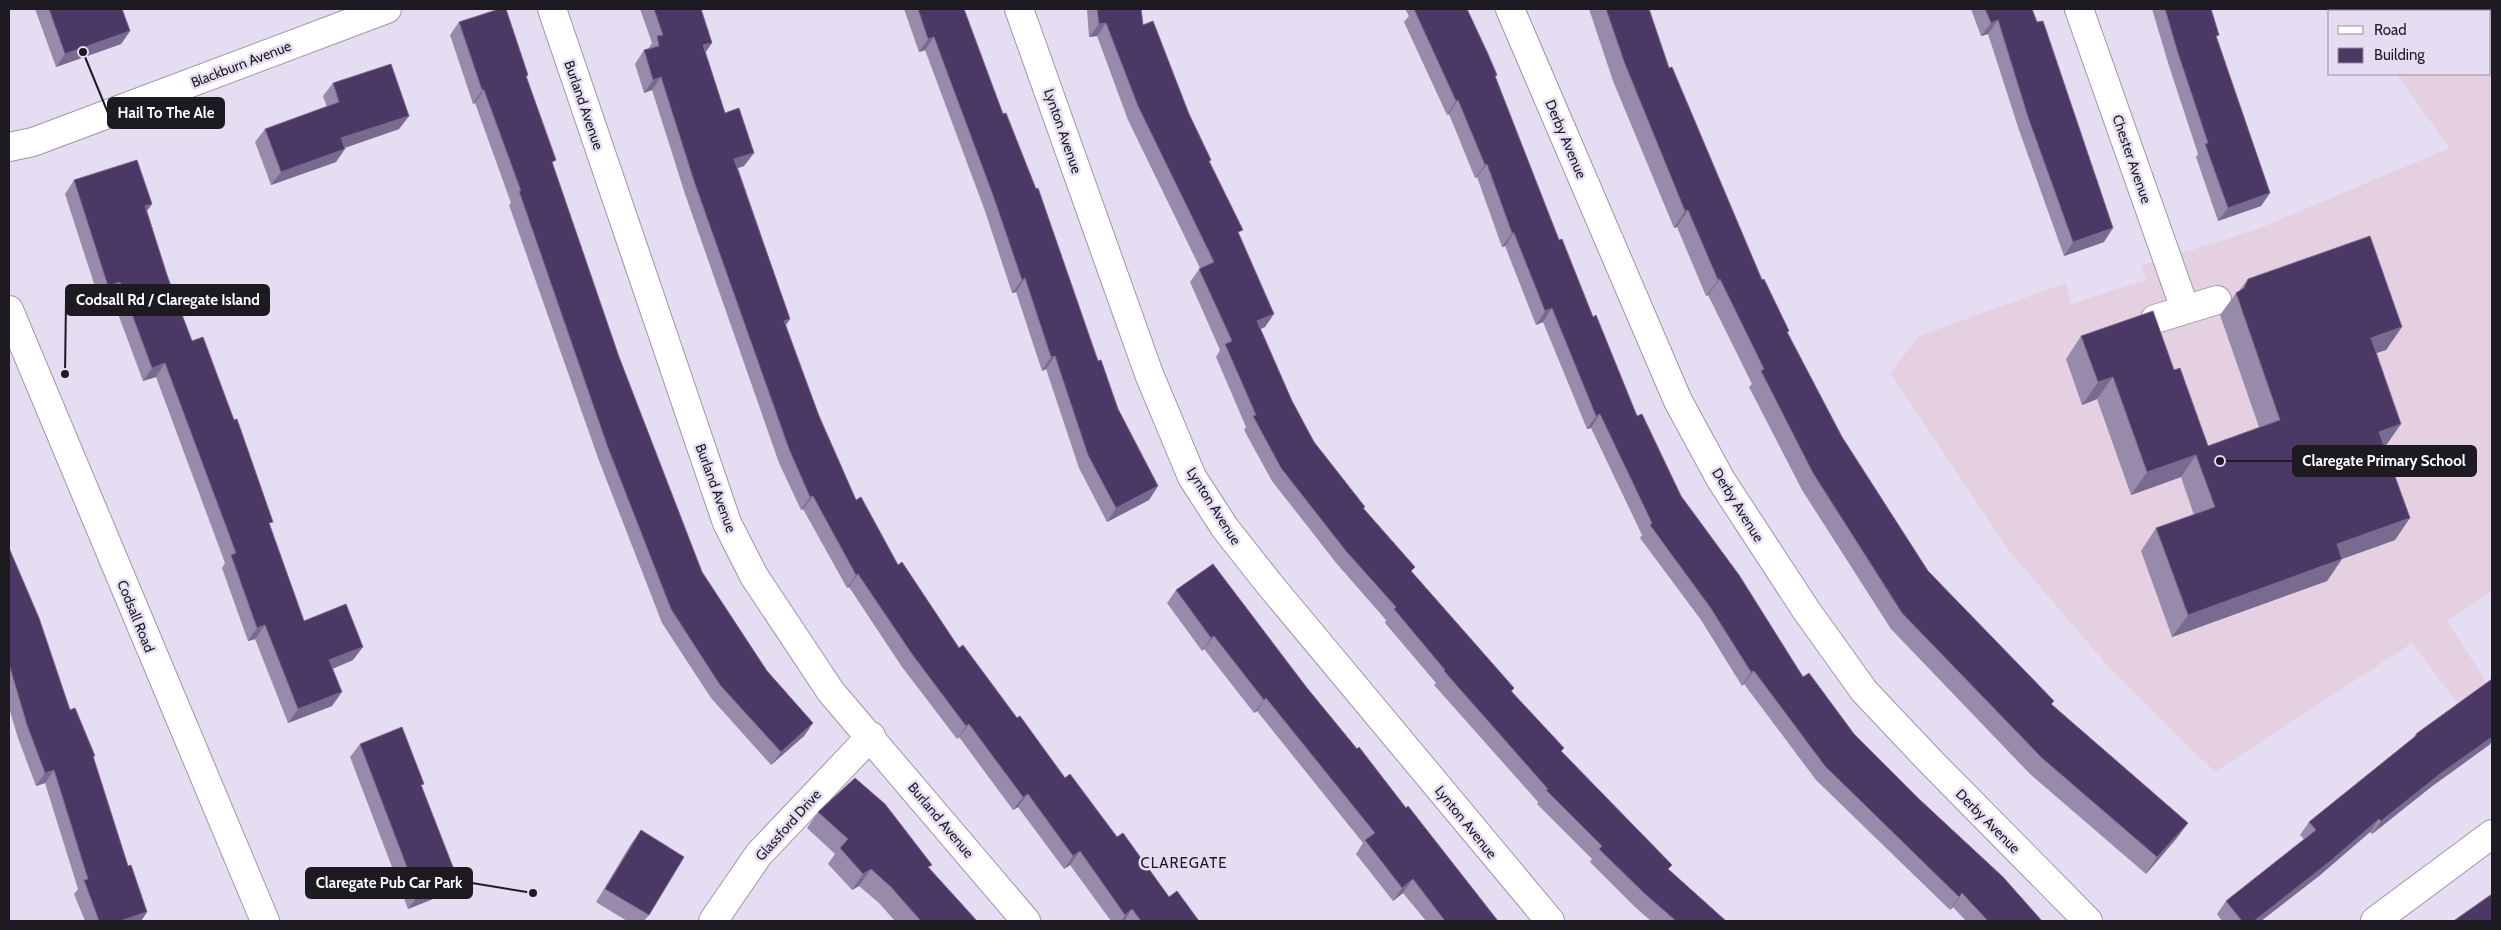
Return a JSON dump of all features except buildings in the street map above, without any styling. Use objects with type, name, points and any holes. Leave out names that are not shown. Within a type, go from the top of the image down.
[{"type":"street","name":"Blackburn Avenue","points":[[9,147],[33,142],[387,9]]},
{"type":"street","name":"Burland Avenue","points":[[552,9],[727,523],[754,576],[831,692],[871,736],[1026,921]]},
{"type":"street","name":"Lynton Avenue","points":[[1019,9],[1148,374],[1192,477],[1225,528],[1270,585],[1550,921]]},
{"type":"street","name":"Derby Avenue","points":[[1510,9],[1678,401],[1721,480],[1806,610],[1864,691],[1934,766],[2088,921]]},
{"type":"street","name":"Chester Avenue","points":[[2079,9],[2185,309]]},
{"type":"street","points":[[2155,318],[2217,300]]},
{"type":"street","name":"Codsall Road","points":[[9,310],[199,769],[265,921]]},
{"type":"street","name":"Glassford Drive","points":[[713,921],[759,854],[871,736]]},
{"type":"street","points":[[2375,921],[2492,834]]},
{"type":"shaded area","points":[[2492,9],[2492,591],[2447,621],[2492,691],[2492,749],[2412,643],[2215,772],[2112,671],[2007,548],[1890,373],[1919,336],[2066,283],[2071,304],[2146,280],[2141,266],[2255,230],[2450,148],[2397,75],[2491,75],[2491,10],[2349,10]]},
{"type":"place","name":"Hail To The Ale","points":[[83,52]]},
{"type":"place","name":"Codsall Rd / Claregate Island","points":[[65,374]]},
{"type":"place","name":"Claregate Primary School","points":[[2220,461]]},
{"type":"place","name":"Claregate Pub Car Park","points":[[533,893]]},
{"type":"district","name":"CLAREGATE","points":[[1184,863]]}]
